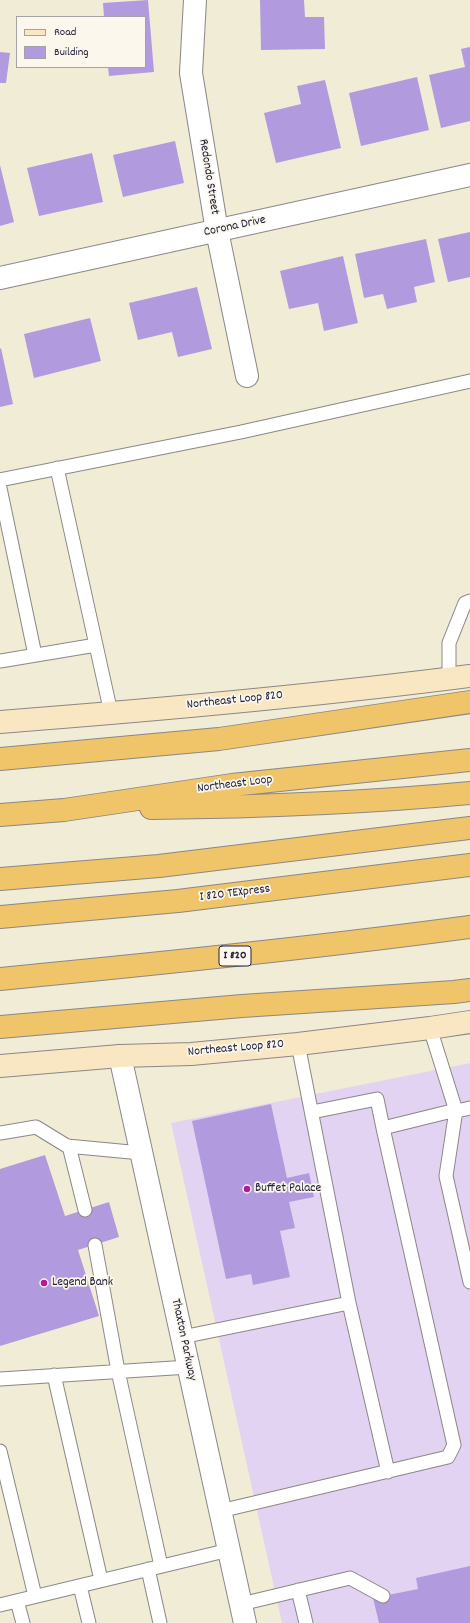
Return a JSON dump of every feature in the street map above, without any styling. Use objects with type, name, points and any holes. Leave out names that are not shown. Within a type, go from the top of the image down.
[{"type":"highway","points":[[0,759],[219,739],[470,702]]},
{"type":"highway","name":"Northeast Loop","points":[[0,815],[64,810],[232,785],[470,760]]},
{"type":"highway","points":[[64,810],[232,807],[417,798],[470,793]]},
{"type":"highway","points":[[0,879],[158,866],[470,828]]},
{"type":"highway","name":"I 820 TEXpress","points":[[0,917],[178,901],[470,865]]},
{"type":"highway","name":"I 820","points":[[0,979],[186,961],[356,942],[470,927]]},
{"type":"highway","points":[[0,1027],[242,1006],[446,993],[470,990]]},
{"type":"main road","name":"Northeast Loop 820","points":[[0,722],[111,713],[459,677]]},
{"type":"main road","name":"Northeast Loop 820","points":[[0,1066],[120,1056],[191,1054],[298,1044],[470,1022]]},
{"type":"street","name":"Redondo Street","points":[[195,0],[192,73],[217,231],[247,376]]},
{"type":"street","name":"Corona Drive","points":[[0,278],[470,175]]},
{"type":"street","name":"Thaxton Parkway","points":[[120,1056],[243,1614]]},
{"type":"lane","points":[[0,480],[242,432],[470,381]]},
{"type":"lane","points":[[57,468],[111,713]]},
{"type":"lane","points":[[0,488],[35,655]]},
{"type":"lane","points":[[459,677],[449,643],[464,603],[470,601]]},
{"type":"lane","points":[[0,661],[96,645]]},
{"type":"lane","points":[[430,1028],[456,1110],[446,1176],[470,1282]]},
{"type":"lane","points":[[298,1044],[349,1303],[388,1472]]},
{"type":"lane","points":[[220,1511],[448,1457],[454,1445],[377,1099],[312,1112]]},
{"type":"lane","points":[[383,1128],[470,1108]]},
{"type":"lane","points":[[0,1133],[36,1128],[69,1146],[141,1153]]},
{"type":"lane","points":[[69,1146],[85,1210]]},
{"type":"lane","points":[[95,1245],[118,1372],[161,1566]]},
{"type":"lane","points":[[182,1337],[349,1303]]},
{"type":"lane","points":[[0,1379],[189,1368]]},
{"type":"lane","points":[[54,1375],[102,1580]]},
{"type":"lane","points":[[0,1451],[35,1596]]},
{"type":"lane","points":[[0,1605],[229,1550]]},
{"type":"lane","points":[[148,1569],[160,1623]]},
{"type":"lane","points":[[243,1614],[298,1590],[350,1578],[383,1596]]},
{"type":"lane","points":[[80,1586],[89,1623]]},
{"type":"lane","points":[[298,1590],[306,1623]]},
{"type":"lane","points":[[17,1601],[23,1623]]},
{"type":"shaded area","points":[[470,1063],[470,1623],[282,1623],[171,1123]]},
{"type":"building","points":[[148,0],[154,72],[109,76],[108,68],[146,68],[146,16],[104,16],[103,3]]},
{"type":"building","points":[[260,0],[304,0],[305,17],[324,17],[325,49],[261,50]]},
{"type":"building","points":[[470,47],[470,121],[441,128],[429,75],[465,67],[461,49]]},
{"type":"building","points":[[0,52],[10,53],[6,83],[0,83]]},
{"type":"building","points":[[417,77],[429,130],[361,146],[349,93]]},
{"type":"building","points":[[325,80],[341,148],[276,163],[264,113],[301,104],[297,86]]},
{"type":"building","points":[[175,141],[184,183],[123,197],[113,155]]},
{"type":"building","points":[[92,153],[103,202],[39,216],[27,168]]},
{"type":"building","points":[[0,165],[14,222],[0,226]]},
{"type":"building","points":[[470,232],[470,277],[448,282],[438,239]]},
{"type":"building","points":[[426,239],[435,282],[414,287],[417,302],[387,309],[383,294],[364,298],[355,254]]},
{"type":"building","points":[[343,256],[358,323],[324,331],[318,303],[289,309],[280,271]]},
{"type":"building","points":[[197,287],[212,349],[178,357],[172,332],[138,340],[129,303]]},
{"type":"building","points":[[90,318],[101,361],[34,378],[24,334]]},
{"type":"building","points":[[1,348],[13,404],[0,407],[0,349]]},
{"type":"building","points":[[271,1104],[287,1178],[309,1173],[314,1197],[289,1202],[295,1228],[280,1231],[290,1277],[253,1285],[251,1274],[226,1279],[192,1121]]},
{"type":"building","name":"Legend Bank","points":[[45,1155],[65,1216],[109,1202],[119,1237],[78,1250],[99,1316],[0,1346],[0,1169]]},
{"type":"building","points":[[470,1566],[470,1623],[379,1623],[373,1598],[418,1589],[416,1578]]},
{"type":"place","name":"Buffet Palace","points":[[247,1189]]},
{"type":"place","name":"Legend Bank","points":[[44,1283]]}]
